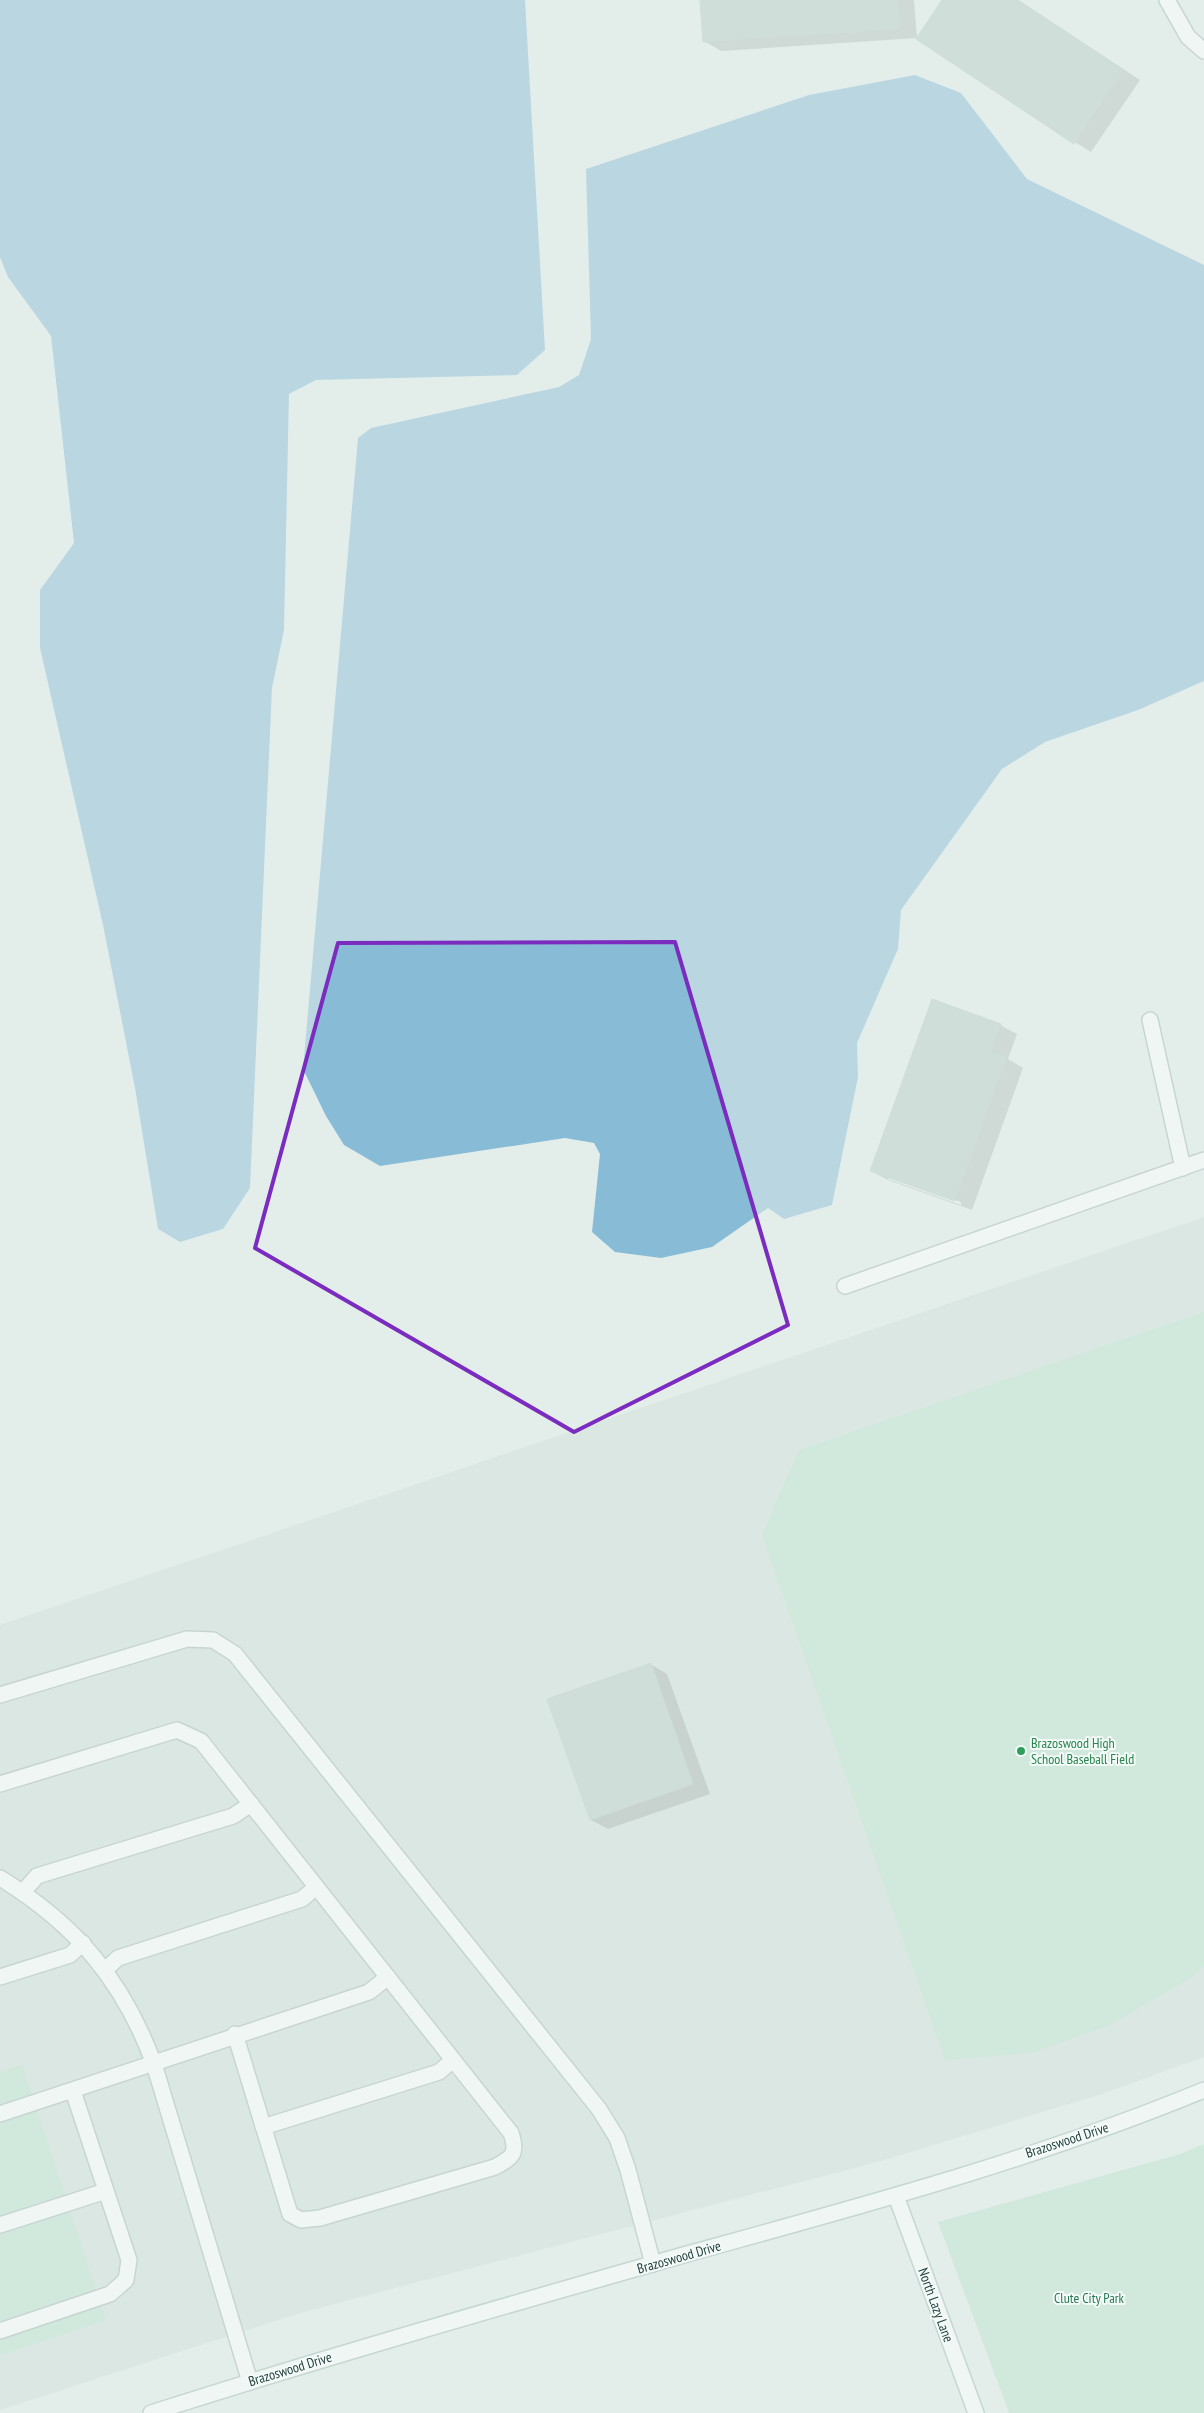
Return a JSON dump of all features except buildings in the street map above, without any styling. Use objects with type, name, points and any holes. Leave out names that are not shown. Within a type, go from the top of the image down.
[{"type":"street","points":[[1167,0],[1188,37],[1204,51]]},
{"type":"street","points":[[1150,1020],[1183,1168]]},
{"type":"street","points":[[845,1286],[1204,1160]]},
{"type":"street","points":[[0,1695],[187,1640],[213,1640],[235,1654],[599,2109],[617,2138],[628,2170],[653,2264]]},
{"type":"street","points":[[0,1784],[177,1730],[201,1741],[511,2133],[515,2147],[511,2158],[496,2167],[320,2218],[301,2220],[290,2214],[235,2034]]},
{"type":"street","points":[[23,1892],[37,1876],[232,1816],[251,1804]]},
{"type":"street","points":[[0,1878],[40,1904],[83,1943],[104,1970],[140,2027],[154,2064],[250,2382]]},
{"type":"street","points":[[104,1970],[118,1958],[302,1899],[316,1887]]},
{"type":"street","points":[[0,1977],[70,1954],[83,1943]]},
{"type":"street","points":[[0,2114],[154,2064],[235,2034],[368,1992],[388,1977]]},
{"type":"street","points":[[263,2127],[439,2072],[453,2060]]},
{"type":"street","name":"Brazoswood Drive","points":[[151,2413],[382,2341],[896,2196],[1144,2115],[1204,2090]]},
{"type":"street","points":[[0,2331],[110,2294],[126,2280],[129,2260],[73,2091]]},
{"type":"street","points":[[0,2225],[106,2191]]},
{"type":"street","name":"North Lazy Lane","points":[[896,2196],[976,2413]]},
{"type":"highlighted area","points":[[675,942],[788,1325],[574,1432],[255,1248],[338,943]]},
{"type":"shaded area","points":[[1204,1217],[1204,2057],[1102,2094],[881,2161],[300,2313],[0,2410],[0,1625]]},
{"type":"green space","name":"Brazoswood High School Baseball Field","points":[[1204,1312],[1204,1966],[1192,1977],[1110,2025],[1032,2053],[945,2060],[762,1535],[799,1450]]},
{"type":"green space","points":[[22,2065],[106,2320],[0,2355],[0,2072]]},
{"type":"green space","name":"Clute City Park","points":[[1204,2144],[1204,2413],[1009,2413],[938,2222],[1180,2154]]},
{"type":"water","points":[[0,0],[525,0],[545,350],[517,375],[316,380],[289,394],[284,630],[272,688],[250,1188],[223,1229],[180,1242],[158,1229],[135,1088],[103,925],[40,648],[40,590],[74,543],[51,336],[8,277],[0,257]]},
{"type":"water","points":[[915,75],[961,93],[1027,179],[1204,265],[1204,681],[1138,710],[1045,742],[1002,769],[901,910],[898,949],[857,1043],[858,1077],[832,1205],[784,1219],[768,1208],[712,1247],[661,1258],[615,1252],[592,1232],[600,1154],[594,1143],[565,1138],[380,1166],[344,1145],[326,1116],[303,1069],[358,438],[371,428],[559,387],[579,375],[591,339],[586,169],[809,95]]},
{"type":"place","name":"Brazoswood High School Baseball Field","points":[[1021,1751]]}]
